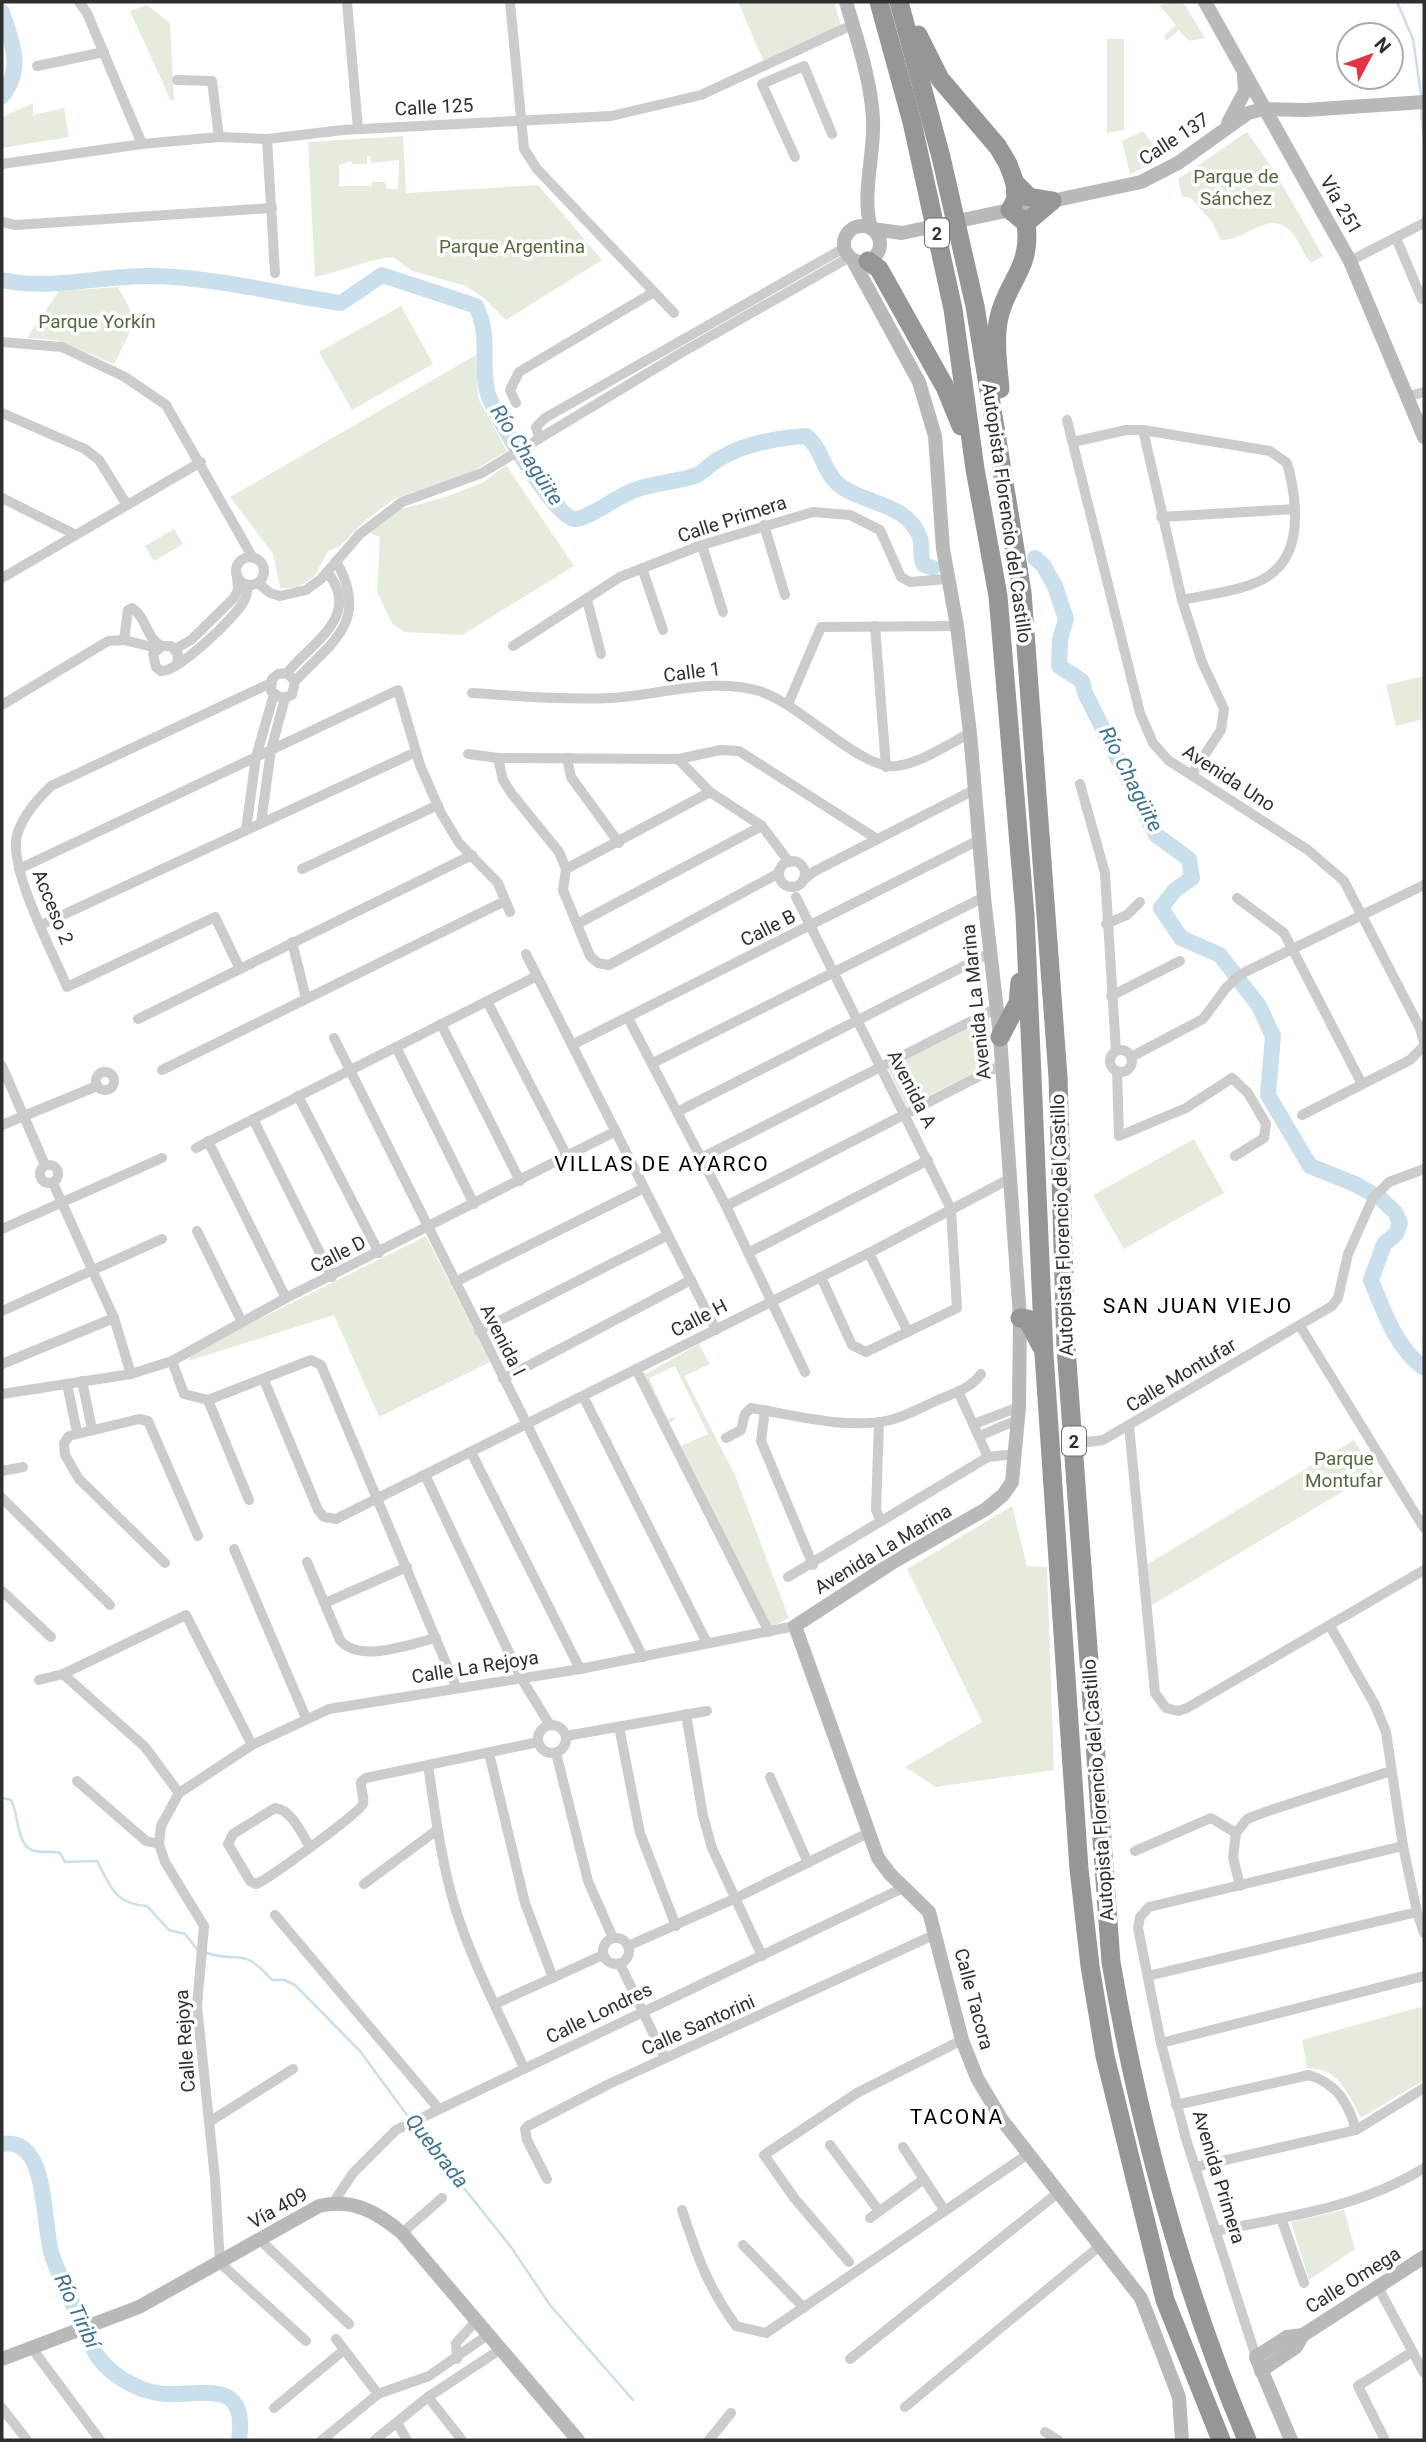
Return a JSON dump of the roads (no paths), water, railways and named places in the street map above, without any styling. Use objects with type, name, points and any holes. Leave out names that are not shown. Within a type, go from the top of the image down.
[{"type":"highway","name":"Autopista Florencio del Castillo","points":[[879,2],[912,122],[954,309],[975,469],[998,596],[1025,915],[1044,1354],[1079,1869],[1090,1966],[1105,2056],[1166,2300],[1221,2440]]},
{"type":"highway","name":"Autopista Florencio del Castillo","points":[[900,2],[941,157],[975,306],[1022,592],[1058,1077],[1066,1348],[1102,1865],[1116,1988],[1129,2064],[1176,2248],[1236,2416],[1249,2440]]},
{"type":"highway","points":[[900,2],[940,79],[998,147],[1015,183],[1029,197],[1052,201]]},
{"type":"highway","points":[[1015,183],[1016,199],[1010,210],[1026,223]]},
{"type":"highway","points":[[999,449],[999,319],[1006,296],[1025,262],[1026,223],[1052,201]]},
{"type":"highway","points":[[859,259],[878,269],[945,387],[975,469]]},
{"type":"highway","points":[[1000,1037],[1018,1003],[1025,915]]},
{"type":"highway","points":[[1020,1318],[1027,1319],[1044,1354]]},
{"type":"street","points":[[79,2],[104,52],[142,144]]},
{"type":"street","points":[[347,2],[358,129]]},
{"type":"street","points":[[510,2],[524,149],[537,169],[674,313]]},
{"type":"street","points":[[237,576],[270,593],[290,596],[306,590],[327,572],[360,534],[402,502],[482,473],[539,437],[536,427],[545,418],[859,259],[848,232],[868,224],[873,120],[846,2]]},
{"type":"street","name":"Vía 251","points":[[1205,2],[1350,261],[1424,437]]},
{"type":"street","name":"Calle 125","points":[[2,164],[142,144],[219,137],[267,139],[358,129],[611,116],[701,95],[852,25]]},
{"type":"street","points":[[37,66],[104,52]]},
{"type":"street","points":[[797,52],[832,134]]},
{"type":"street","points":[[762,84],[804,66]]},
{"type":"street","points":[[755,71],[795,157]]},
{"type":"street","points":[[1223,129],[1245,91],[1244,73]]},
{"type":"street","points":[[177,80],[212,81],[219,137]]},
{"type":"street","name":"Calle 137","points":[[859,259],[906,232],[1128,186],[1152,178],[1178,163],[1248,113],[1263,108],[1305,110],[1424,102]]},
{"type":"street","points":[[1223,129],[1257,120],[1268,125],[1282,141]]},
{"type":"street","points":[[267,139],[275,273]]},
{"type":"street","points":[[2,222],[16,225],[272,208]]},
{"type":"street","points":[[1350,261],[1424,223]]},
{"type":"street","name":"Calle 137","points":[[868,224],[906,232]]},
{"type":"street","name":"Avenida La Marina","points":[[795,1626],[895,1560],[986,1509],[1012,1482],[1018,1413],[1020,1318],[1003,1064],[984,897],[970,733],[957,626],[943,549],[939,464],[927,399],[859,259],[879,237],[868,224]]},
{"type":"street","points":[[1396,238],[1422,299]]},
{"type":"street","points":[[516,403],[510,390],[519,372],[654,292]]},
{"type":"street","points":[[2,342],[62,347],[149,391],[173,413],[241,538],[253,558],[261,562],[264,571],[253,584],[244,602],[200,648],[177,665],[167,672],[156,667],[143,646]]},
{"type":"street","points":[[1409,396],[1424,392]]},
{"type":"street","points":[[2,413],[85,449],[99,460],[127,505]]},
{"type":"street","name":"Avenida Uno","points":[[1067,420],[1144,727],[1161,753],[1322,860],[1344,881],[1420,1028],[1424,1044]]},
{"type":"street","points":[[1073,442],[1126,430],[1143,430],[1270,451],[1282,458],[1289,470],[1295,509],[1295,541],[1292,552],[1277,571],[1245,586],[1182,600]]},
{"type":"street","points":[[1143,430],[1182,600],[1225,717],[1192,774]]},
{"type":"street","points":[[2,578],[201,462]]},
{"type":"street","points":[[2,498],[74,534]]},
{"type":"street","points":[[1161,517],[1295,509]]},
{"type":"street","name":"Calle Primera","points":[[513,646],[620,577],[702,545],[813,512],[850,515],[880,530],[901,578],[910,582],[926,583],[948,579]]},
{"type":"street","points":[[764,525],[785,595]]},
{"type":"street","points":[[2,705],[101,644],[124,640],[143,646],[175,649],[196,635],[234,598],[238,590],[241,538]]},
{"type":"street","points":[[702,545],[723,612]]},
{"type":"street","points":[[240,562],[253,558]]},
{"type":"street","points":[[291,677],[332,646],[345,622],[351,598],[349,584],[337,561]]},
{"type":"street","points":[[2,562],[15,569]]},
{"type":"street","points":[[642,568],[663,630]]},
{"type":"street","points":[[291,677],[323,639],[338,608],[337,584],[327,572]]},
{"type":"street","points":[[587,600],[601,654]]},
{"type":"street","points":[[124,640],[128,610],[132,608],[138,612],[151,639],[159,647]]},
{"type":"street","points":[[788,704],[821,626],[957,626]]},
{"type":"street","points":[[875,626],[886,767],[921,758],[970,733]]},
{"type":"street","points":[[153,661],[159,647]]},
{"type":"street","points":[[175,649],[177,665]]},
{"type":"street","name":"Acceso 2","points":[[240,969],[215,917],[67,987],[19,869],[17,836],[25,817],[51,786],[276,692],[278,674],[291,677]]},
{"type":"street","points":[[276,692],[294,692],[291,677]]},
{"type":"street","name":"Calle 1","points":[[472,693],[608,698],[661,694],[716,684],[757,690],[788,704],[864,757],[886,767]]},
{"type":"street","points":[[19,869],[398,690],[416,752],[438,805],[459,843],[498,883],[508,906],[306,998],[162,1070]]},
{"type":"street","points":[[261,824],[276,692]]},
{"type":"street","points":[[246,830],[256,757],[276,692]]},
{"type":"street","points":[[468,754],[498,758],[678,759],[720,750],[739,751],[877,839]]},
{"type":"street","points":[[41,925],[416,752]]},
{"type":"street","points":[[498,758],[503,780],[550,838],[566,869],[563,890],[590,956],[598,963],[608,965],[780,869],[803,874],[815,871],[976,789]]},
{"type":"street","points":[[567,758],[571,778],[619,844]]},
{"type":"street","points":[[678,759],[710,792],[762,826],[790,887],[803,874]]},
{"type":"street","points":[[1080,784],[1105,873],[1106,924],[1116,1051],[1110,1061],[1117,1071],[1119,1136],[1186,1108],[1233,1078],[1248,1093],[1266,1124],[1264,1138],[1235,1156]]},
{"type":"street","points":[[566,869],[619,844],[710,792]]},
{"type":"street","points":[[302,869],[438,805]]},
{"type":"street","points":[[577,924],[762,826]]},
{"type":"street","name":"Calle B","points":[[572,1045],[979,839]]},
{"type":"street","points":[[138,1019],[472,855]]},
{"type":"street","points":[[1117,1071],[1129,1069],[1132,1057],[1203,1019],[1237,977],[1424,885]]},
{"type":"street","name":"Avenida A","points":[[796,897],[951,1209],[957,1308],[908,1332]]},
{"type":"street","points":[[653,1063],[984,897]]},
{"type":"street","points":[[1237,898],[1279,927],[1362,1084]]},
{"type":"street","points":[[1106,924],[1127,915],[1140,901]]},
{"type":"street","points":[[292,942],[306,998]]},
{"type":"street","points":[[677,1112],[990,953]]},
{"type":"street","points":[[526,954],[716,1330]]},
{"type":"street","points":[[1111,996],[1180,961]]},
{"type":"street","points":[[195,1148],[537,976]]},
{"type":"street","points":[[487,1001],[567,1156]]},
{"type":"street","points":[[701,1158],[997,1007]]},
{"type":"street","points":[[628,1018],[726,1206],[805,1372]]},
{"type":"street","points":[[441,1024],[520,1181]]},
{"type":"street","name":"Avenida I","points":[[334,1038],[426,1228],[643,1657]]},
{"type":"street","points":[[1302,1115],[1410,1060],[1424,1044]]},
{"type":"street","points":[[396,1047],[474,1204]]},
{"type":"street","points":[[1116,1051],[1122,1050],[1132,1057]]},
{"type":"street","points":[[726,1206],[1003,1064]]},
{"type":"street","points":[[2,1066],[45,1165],[57,1169],[58,1178],[53,1183],[114,1318],[131,1374]]},
{"type":"street","points":[[2,1125],[97,1086]]},
{"type":"street","points":[[298,1096],[379,1253]]},
{"type":"street","points":[[253,1119],[332,1277]]},
{"type":"street","name":"Calle D","points":[[2,1394],[131,1374],[172,1360],[286,1298],[616,1131]]},
{"type":"street","points":[[208,1141],[286,1298]]},
{"type":"street","points":[[2,1229],[162,1158]]},
{"type":"street","points":[[748,1253],[928,1160]]},
{"type":"street","name":"Calle Montufar","points":[[1073,1436],[1095,1442],[1129,1426],[1335,1303],[1348,1254],[1373,1198],[1399,1176],[1424,1169]]},
{"type":"street","name":"Calle H","points":[[264,1380],[318,1510],[324,1517],[336,1519],[821,1278],[1011,1178]]},
{"type":"street","points":[[455,1282],[644,1188]]},
{"type":"street","points":[[197,1231],[242,1322]]},
{"type":"street","points":[[479,1331],[668,1235]]},
{"type":"street","points":[[2,1311],[162,1239]]},
{"type":"street","points":[[821,1278],[852,1345],[858,1351],[866,1352],[908,1332],[869,1253]]},
{"type":"street","points":[[503,1380],[691,1280]]},
{"type":"street","points":[[2,1364],[114,1318]]},
{"type":"street","points":[[1300,1326],[1424,1528]]},
{"type":"street","points":[[172,1360],[184,1394],[208,1400],[305,1362],[316,1361],[324,1369],[362,1467],[378,1498],[456,1687]]},
{"type":"street","points":[[636,1369],[769,1632]]},
{"type":"street","points":[[726,1438],[740,1430],[747,1410],[765,1410],[856,1423],[893,1419],[975,1383],[981,1374]]},
{"type":"street","points":[[82,1381],[92,1429]]},
{"type":"street","points":[[67,1384],[77,1432]]},
{"type":"street","points":[[958,1391],[988,1457]]},
{"type":"street","points":[[583,1396],[706,1643]]},
{"type":"street","points":[[208,1400],[249,1500]]},
{"type":"street","points":[[765,1410],[761,1441],[813,1565]]},
{"type":"street","points":[[974,1424],[1018,1413]]},
{"type":"street","points":[[979,1436],[1018,1413]]},
{"type":"street","points":[[165,1563],[70,1468],[64,1443],[69,1436],[139,1419],[148,1421],[198,1536]]},
{"type":"street","points":[[879,1422],[876,1510],[881,1521]]},
{"type":"street","points":[[1129,1426],[1155,1693],[1166,1708],[1178,1711],[1187,1708],[1424,1570]]},
{"type":"street","points":[[471,1452],[580,1669]]},
{"type":"street","points":[[788,1577],[813,1565],[988,1457],[1015,1454]]},
{"type":"street","points":[[2,1471],[23,1467]]},
{"type":"street","points":[[425,1475],[546,1727]]},
{"type":"street","points":[[2,1498],[110,1605]]},
{"type":"street","points":[[234,1549],[306,1718]]},
{"type":"street","points":[[307,1562],[347,1648],[360,1652],[436,1639]]},
{"type":"street","points":[[325,1604],[407,1567]]},
{"type":"street","points":[[2,1591],[51,1637]]},
{"type":"street","points":[[39,1680],[64,1674],[186,1615],[252,1745]]},
{"type":"street","name":"Calle La Rejoya","points":[[179,1793],[252,1745],[328,1709],[580,1669],[795,1626]]},
{"type":"street","name":"Calle Tacora","points":[[795,1626],[878,1858],[929,1912],[962,2040],[977,2078],[1002,2120],[1141,2298],[1179,2397],[1182,2440]]},
{"type":"street","points":[[1330,1626],[1375,1705],[1386,1732],[1404,1846],[1417,1912],[1424,1933]]},
{"type":"street","points":[[64,1674],[145,1747],[179,1793],[161,1826],[159,1844],[146,1841],[77,1781]]},
{"type":"street","points":[[566,1736],[707,1711]]},
{"type":"street","points":[[686,1714],[703,1816],[712,1848],[762,1956]]},
{"type":"street","points":[[546,1727],[558,1727],[566,1736],[565,1745],[556,1753]]},
{"type":"street","points":[[310,1847],[283,1808],[275,1808],[233,1834],[228,1844],[250,1881],[256,1884],[310,1847],[360,1808],[363,1802],[361,1782],[366,1778],[538,1742],[546,1727]]},
{"type":"street","points":[[619,1727],[640,1833],[676,1926]]},
{"type":"street","points":[[538,1742],[543,1750],[556,1753]]},
{"type":"street","points":[[489,1753],[525,1903],[554,1978]]},
{"type":"street","points":[[556,1753],[588,1881],[613,1938]]},
{"type":"street","points":[[428,1765],[437,1830],[454,1906],[524,2068]]},
{"type":"street","points":[[1391,1771],[1247,1819],[1236,1833],[1233,1857],[1240,1886],[1404,1846]]},
{"type":"street","points":[[770,1777],[808,1863]]},
{"type":"street","points":[[1135,1851],[1211,1818],[1236,1833]]},
{"type":"street","points":[[364,1884],[437,1830]]},
{"type":"street","points":[[628,1946],[736,1898],[868,1833]]},
{"type":"street","name":"Calle Rejoya","points":[[159,1844],[165,1861],[204,1926],[197,2006],[220,2263]]},
{"type":"street","name":"Avenida Primera","points":[[1240,1886],[1149,1907],[1140,1917],[1138,1928],[1176,2105],[1256,2357],[1291,2440]]},
{"type":"street","name":"Calle Londres","points":[[334,2203],[353,2173],[396,2130],[905,1887]]},
{"type":"street","points":[[1148,1976],[1417,1912]]},
{"type":"street","points":[[275,1915],[438,2108]]},
{"type":"street","name":"Calle Santorini","points":[[547,2179],[527,2140],[525,2129],[609,2084],[936,1934]]},
{"type":"street","points":[[613,1938],[622,1939],[628,1946],[628,1959],[620,1964],[612,1964],[603,1955],[606,1943],[613,1938]]},
{"type":"street","points":[[495,2004],[603,1955]]},
{"type":"street","points":[[620,1964],[665,2059]]},
{"type":"street","points":[[1161,2043],[1424,1976]]},
{"type":"street","points":[[849,2262],[795,2199],[764,2155],[857,2093],[962,2040]]},
{"type":"street","points":[[209,2122],[293,2069]]},
{"type":"street","points":[[1176,2105],[1309,2075],[1325,2080],[1344,2098],[1356,2130]]},
{"type":"street","points":[[1195,2167],[1356,2130],[1424,2088]]},
{"type":"street","points":[[830,2145],[874,2214],[924,2179]]},
{"type":"street","points":[[903,2147],[945,2211]]},
{"type":"street","points":[[682,2210],[708,2285],[718,2301],[736,2326],[766,2333],[1028,2154]]},
{"type":"street","points":[[1215,2231],[1281,2218],[1366,2196],[1424,2168]]},
{"type":"street","points":[[850,2359],[1059,2192]]},
{"type":"street","points":[[402,2233],[442,2198]]},
{"type":"street","name":"Vía 409","points":[[2,2359],[139,2307],[319,2206],[334,2203],[363,2207],[402,2233],[578,2440]]},
{"type":"street","points":[[1281,2218],[1304,2283]]},
{"type":"street","points":[[260,2240],[349,2324]]},
{"type":"street","points":[[743,2245],[804,2308]]},
{"type":"street","points":[[905,2407],[1101,2245]]},
{"type":"street","name":"Calle Omega","points":[[1256,2357],[1287,2337],[1303,2335],[1424,2257]]},
{"type":"street","points":[[220,2263],[306,2341]]},
{"type":"street","points":[[1378,2289],[1424,2373]]},
{"type":"street","points":[[457,2358],[456,2343],[477,2320]]},
{"type":"street","points":[[322,2440],[378,2393],[429,2376],[489,2334]]},
{"type":"street","name":"Calle Omega","points":[[1261,2371],[1296,2347],[1303,2335]]},
{"type":"street","points":[[336,2339],[378,2393]]},
{"type":"street","points":[[31,2347],[100,2440]]},
{"type":"street","points":[[375,2440],[428,2397],[501,2349]]},
{"type":"street","points":[[274,2408],[344,2350]]},
{"type":"street","points":[[1385,2440],[1358,2386],[1412,2352]]},
{"type":"street","points":[[428,2397],[462,2440]]},
{"type":"street","points":[[2,2408],[27,2440]]},
{"type":"street","points":[[709,2440],[731,2413]]},
{"type":"street","points":[[397,2423],[407,2440]]},
{"type":"street","points":[[1045,2432],[1058,2440]]},
{"type":"waterway","points":[[1397,2],[1413,39],[1421,94]]},
{"type":"waterway","name":"Río Chagüite","points":[[2,12],[14,55],[13,76],[2,96]]},
{"type":"waterway","points":[[1421,109],[1424,139]]},
{"type":"waterway","name":"Río Chagüite","points":[[2,280],[38,284],[133,276],[175,277],[341,303],[382,275],[476,306],[483,329],[486,383],[493,405],[540,485],[553,502],[574,519],[586,516],[638,489],[697,475],[716,461],[750,445],[806,436],[815,446],[835,481],[856,495],[904,516],[914,526],[920,538],[924,565],[933,568]]},
{"type":"waterway","name":"Río Chagüite","points":[[1035,558],[1043,565],[1055,586],[1066,619],[1060,639],[1059,666],[1082,681],[1085,693],[1156,835],[1189,859],[1192,878],[1175,890],[1161,908],[1181,938],[1220,955],[1259,1006],[1273,1036],[1268,1095],[1310,1166],[1355,1184],[1380,1198],[1395,1212],[1400,1223],[1396,1234],[1384,1244],[1371,1280],[1398,1340],[1424,1368]]},
{"type":"waterway","name":"Quebrada","points":[[2,1798],[11,1800],[20,1835],[27,1847],[35,1851],[60,1853],[65,1862],[97,1861],[120,1897],[147,1906],[169,1930],[185,1934],[198,1950]]},
{"type":"waterway","name":"Quebrada","points":[[207,1953],[247,1959],[272,1980],[284,1980],[295,1985],[360,2051],[409,2118]]},
{"type":"waterway","name":"Quebrada","points":[[413,2124],[511,2247],[550,2305],[633,2400]]},
{"type":"waterway","name":"Río Tiribí","points":[[2,2144],[18,2145],[29,2154],[37,2169],[53,2258],[92,2346],[104,2364],[122,2379],[143,2389],[165,2394],[221,2394],[230,2399],[237,2407],[240,2421],[239,2440]]},
{"type":"district","name":"VILLAS DE AYARCO","points":[[662,1164]]},
{"type":"district","name":"SAN JUAN VIEJO","points":[[1198,1306]]},
{"type":"district","name":"TACONA","points":[[957,2117]]},
{"type":"park label","name":"Parque de Sánchez","points":[[1236,187]]},
{"type":"park label","name":"Parque Argentina","points":[[512,246]]},
{"type":"park label","name":"Parque Yorkín","points":[[97,321]]},
{"type":"park label","name":"Parque Montufar","points":[[1344,1469]]}]
